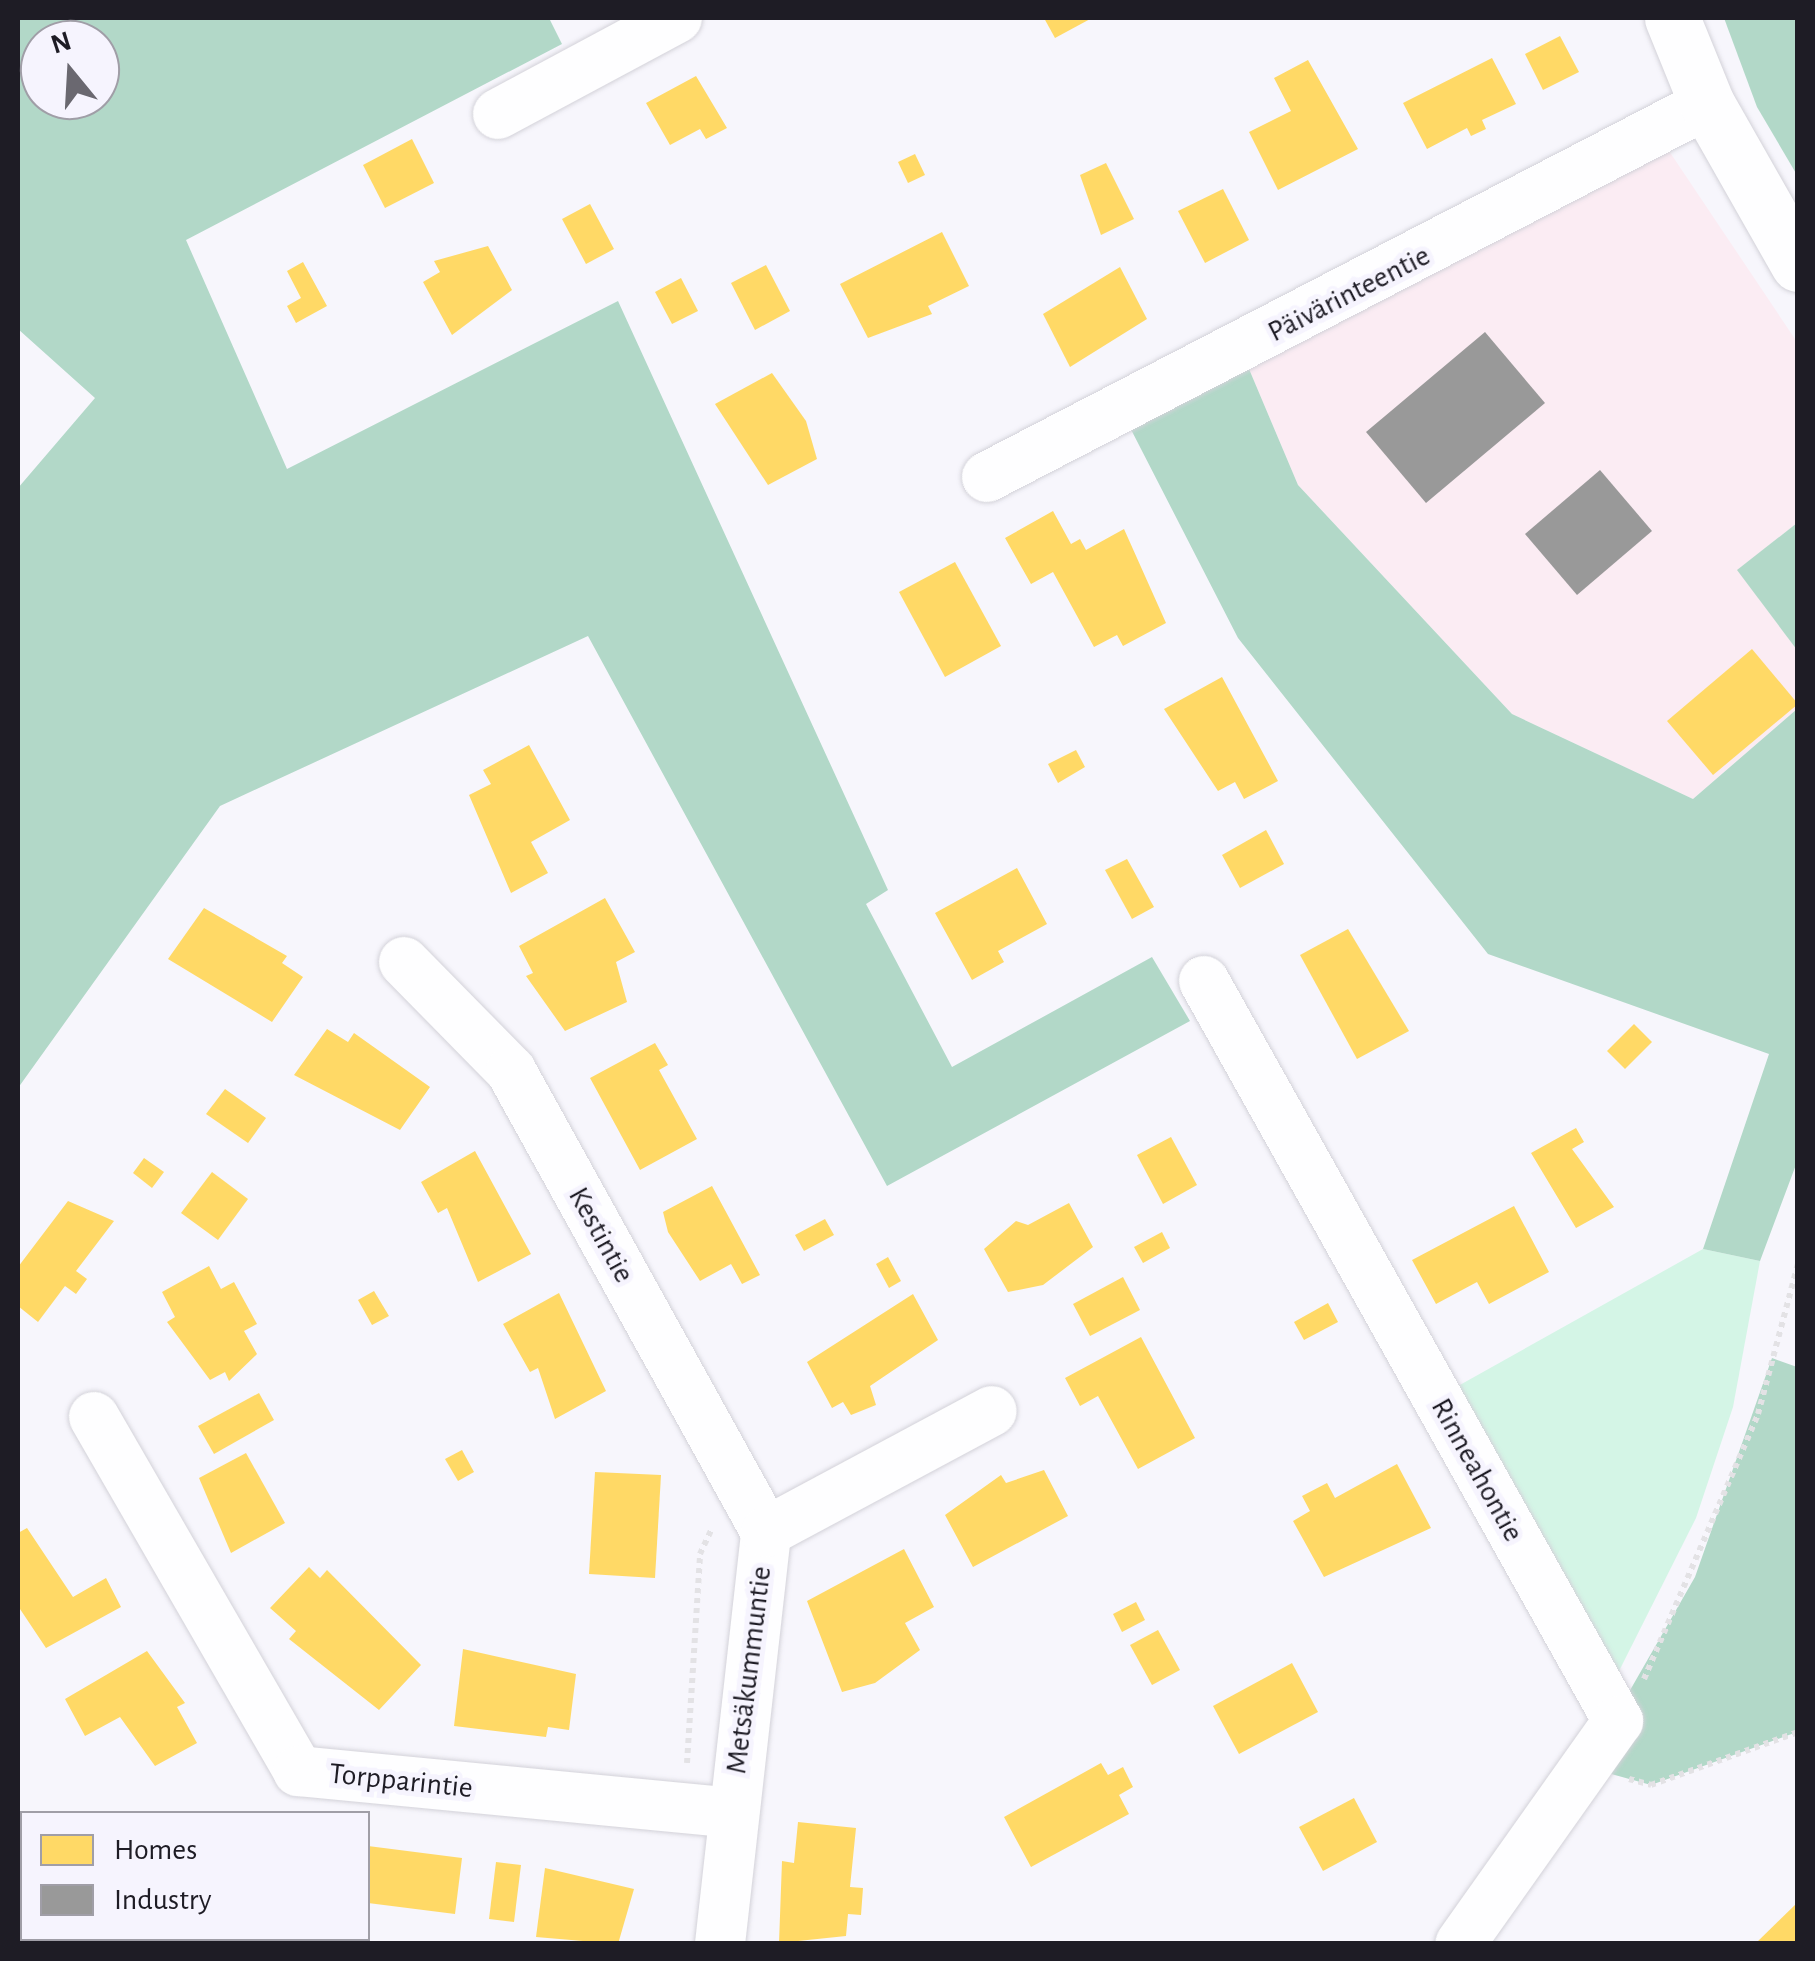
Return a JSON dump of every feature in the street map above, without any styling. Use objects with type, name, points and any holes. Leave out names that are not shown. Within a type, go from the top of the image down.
[{"type":"street","points":[[498,114],[677,18]]},
{"type":"street","points":[[1672,18],[1708,104],[1798,264]]},
{"type":"street","name":"Päivärinteentie","points":[[986,477],[1708,104]]},
{"type":"street","name":"Kestintie","points":[[404,962],[511,1071],[766,1532]]},
{"type":"street","name":"Rinneahontie","points":[[1204,980],[1618,1722]]},
{"type":"street","name":"Metsäkummuntie","points":[[720,1944],[708,1811],[766,1532],[992,1411]]},
{"type":"street","name":"Torpparintie","points":[[94,1417],[298,1771],[708,1811]]},
{"type":"street","points":[[1460,1944],[1618,1722]]},
{"type":"path","points":[[1618,1722],[1695,1577],[1758,1414],[1798,1264]]},
{"type":"path","points":[[708,1811],[700,1554],[736,1479]]},
{"type":"path","points":[[1586,1767],[1651,1786],[1798,1732]]},
{"type":"shaded area","points":[[1657,133],[1797,342],[1797,523],[1738,570],[1797,650],[1797,709],[1693,799],[1512,714],[1298,485],[1241,350]]},
{"type":"green space","points":[[18,18],[549,18],[562,44],[186,240],[287,469],[618,301],[888,890],[866,904],[952,1067],[1152,957],[1190,1021],[887,1186],[588,636],[220,806],[18,1088],[18,488],[95,398],[18,329]]},
{"type":"green space","points":[[1724,18],[1797,18],[1797,175],[1757,107]]},
{"type":"green space","points":[[1241,350],[1298,485],[1512,714],[1693,799],[1797,709],[1797,1162],[1760,1261],[1703,1249],[1769,1054],[1488,954],[1238,638],[1121,410]]},
{"type":"green space","points":[[1797,523],[1797,650],[1737,570]]},
{"type":"green space","points":[[1703,1249],[1760,1261],[1733,1407],[1696,1518],[1616,1677],[1458,1386]]},
{"type":"green space","points":[[1772,1358],[1797,1367],[1797,1732],[1651,1785],[1586,1767],[1695,1577]]},
{"type":"building: Homes","points":[[1044,18],[1092,18],[1055,38]]},
{"type":"building: Homes","points":[[1560,36],[1579,72],[1543,90],[1525,54]]},
{"type":"building: Homes","points":[[1492,58],[1516,104],[1482,120],[1486,129],[1471,136],[1467,128],[1427,149],[1403,103]]},
{"type":"building: Homes","points":[[1308,60],[1358,149],[1278,190],[1249,132],[1291,111],[1274,78]]},
{"type":"building: Homes","points":[[696,76],[727,128],[706,139],[700,129],[670,145],[646,103]]},
{"type":"building: Homes","points":[[412,139],[434,183],[385,208],[363,165]]},
{"type":"building: Homes","points":[[915,154],[925,175],[908,183],[898,162]]},
{"type":"building: Homes","points":[[1106,163],[1134,219],[1101,235],[1080,175]]},
{"type":"building: Homes","points":[[1223,189],[1249,240],[1205,263],[1178,211]]},
{"type":"building: Homes","points":[[590,204],[614,249],[586,264],[562,219]]},
{"type":"building: Homes","points":[[942,232],[969,286],[928,306],[932,314],[868,338],[840,284]]},
{"type":"building: Homes","points":[[488,246],[512,290],[452,335],[423,282],[440,272],[434,261]]},
{"type":"building: Homes","points":[[303,262],[327,306],[296,323],[287,306],[301,298],[287,271]]},
{"type":"building: Homes","points":[[766,265],[790,311],[755,330],[731,283]]},
{"type":"building: Homes","points":[[1120,267],[1147,319],[1070,367],[1043,314]]},
{"type":"building: Homes","points":[[681,278],[698,311],[672,324],[655,292]]},
{"type":"building: Homes","points":[[772,373],[806,421],[817,459],[768,485],[715,404]]},
{"type":"building: Homes","points":[[1053,511],[1071,544],[1080,539],[1086,550],[1124,529],[1166,623],[1123,646],[1117,635],[1094,647],[1053,572],[1031,584],[1005,538]]},
{"type":"building: Homes","points":[[955,562],[1001,646],[945,677],[899,592]]},
{"type":"building: Homes","points":[[1752,649],[1798,704],[1713,775],[1667,721]]},
{"type":"building: Homes","points":[[1222,677],[1278,781],[1244,799],[1235,782],[1218,791],[1164,709]]},
{"type":"building: Homes","points":[[529,745],[570,820],[531,842],[548,873],[511,893],[469,795],[491,784],[483,770]]},
{"type":"building: Homes","points":[[1076,750],[1085,767],[1058,783],[1048,764]]},
{"type":"building: Homes","points":[[1266,830],[1284,864],[1240,888],[1222,855]]},
{"type":"building: Homes","points":[[1127,859],[1154,907],[1132,919],[1105,870]]},
{"type":"building: Homes","points":[[1017,868],[1047,924],[998,951],[1004,962],[972,980],[935,913]]},
{"type":"building: Homes","points":[[605,898],[635,952],[616,962],[627,1002],[565,1031],[526,976],[533,973],[519,946]]},
{"type":"building: Homes","points":[[204,908],[287,956],[282,963],[303,977],[272,1022],[168,959]]},
{"type":"building: Homes","points":[[1348,929],[1409,1031],[1357,1059],[1300,955]]},
{"type":"building: Homes","points":[[1634,1024],[1652,1042],[1625,1069],[1607,1051]]},
{"type":"building: Homes","points":[[327,1029],[348,1042],[354,1033],[430,1087],[400,1130],[294,1075]]},
{"type":"building: Homes","points":[[655,1043],[668,1065],[659,1070],[697,1139],[640,1170],[590,1078]]},
{"type":"building: Homes","points":[[225,1089],[266,1118],[248,1143],[206,1114]]},
{"type":"building: Homes","points":[[1576,1128],[1584,1142],[1572,1149],[1614,1207],[1576,1228],[1531,1153]]},
{"type":"building: Homes","points":[[1171,1137],[1197,1185],[1163,1204],[1137,1155]]},
{"type":"building: Homes","points":[[475,1151],[531,1254],[478,1282],[447,1208],[438,1213],[421,1182]]},
{"type":"building: Homes","points":[[144,1158],[164,1172],[152,1188],[133,1173]]},
{"type":"building: Homes","points":[[212,1172],[248,1199],[218,1240],[181,1213]]},
{"type":"building: Homes","points":[[712,1186],[760,1275],[742,1284],[731,1264],[700,1281],[668,1232],[663,1212]]},
{"type":"building: Homes","points":[[68,1201],[114,1221],[76,1271],[87,1279],[76,1294],[65,1286],[38,1322],[18,1306],[18,1267]]},
{"type":"building: Homes","points":[[1069,1203],[1093,1247],[1043,1285],[1008,1292],[984,1249],[1016,1221],[1028,1225]]},
{"type":"building: Homes","points":[[1514,1206],[1549,1272],[1489,1304],[1477,1282],[1436,1304],[1412,1260]]},
{"type":"building: Homes","points":[[825,1219],[834,1235],[804,1251],[795,1235]]},
{"type":"building: Homes","points":[[1162,1232],[1170,1248],[1143,1263],[1134,1247]]},
{"type":"building: Homes","points":[[888,1257],[901,1281],[889,1288],[876,1264]]},
{"type":"building: Homes","points":[[209,1266],[221,1289],[234,1282],[257,1324],[244,1331],[257,1354],[229,1381],[225,1372],[210,1380],[167,1322],[175,1317],[162,1292]]},
{"type":"building: Homes","points":[[1123,1277],[1140,1310],[1090,1336],[1073,1304]]},
{"type":"building: Homes","points":[[374,1291],[389,1316],[372,1325],[358,1300]]},
{"type":"building: Homes","points":[[559,1293],[606,1391],[555,1419],[538,1368],[530,1372],[503,1324]]},
{"type":"building: Homes","points":[[913,1294],[938,1340],[870,1386],[876,1405],[851,1415],[843,1402],[832,1408],[807,1362]]},
{"type":"building: Homes","points":[[1328,1303],[1338,1322],[1304,1340],[1294,1322]]},
{"type":"building: Homes","points":[[1141,1337],[1195,1438],[1138,1469],[1098,1396],[1080,1406],[1065,1378]]},
{"type":"building: Homes","points":[[259,1393],[274,1420],[214,1454],[198,1426]]},
{"type":"building: Homes","points":[[462,1450],[474,1472],[458,1481],[445,1459]]},
{"type":"building: Homes","points":[[246,1453],[285,1523],[231,1553],[199,1478]]},
{"type":"building: Homes","points":[[1397,1464],[1431,1528],[1324,1577],[1293,1521],[1310,1511],[1302,1496],[1327,1483],[1335,1498]]},
{"type":"building: Homes","points":[[1044,1470],[1068,1516],[973,1567],[945,1515],[1001,1475],[1006,1483]]},
{"type":"building: Homes","points":[[595,1472],[661,1475],[655,1578],[589,1574]]},
{"type":"building: Homes","points":[[27,1528],[73,1597],[106,1578],[121,1607],[46,1648],[18,1606],[18,1533]]},
{"type":"building: Homes","points":[[904,1549],[934,1607],[905,1623],[920,1650],[875,1683],[842,1692],[807,1601]]},
{"type":"building: Homes","points":[[309,1567],[320,1578],[327,1570],[421,1665],[379,1710],[289,1639],[296,1631],[270,1608]]},
{"type":"building: Homes","points":[[1136,1602],[1145,1620],[1122,1632],[1113,1614]]},
{"type":"building: Homes","points":[[1158,1630],[1180,1670],[1152,1685],[1130,1645]]},
{"type":"building: Homes","points":[[463,1649],[576,1674],[569,1730],[548,1727],[546,1737],[454,1726]]},
{"type":"building: Homes","points":[[147,1651],[185,1703],[177,1707],[197,1743],[155,1766],[120,1717],[85,1736],[65,1699]]},
{"type":"building: Homes","points":[[1292,1663],[1318,1712],[1239,1754],[1213,1706]]},
{"type":"building: Homes","points":[[1101,1763],[1108,1775],[1123,1767],[1133,1787],[1119,1795],[1129,1814],[1031,1867],[1004,1817]]},
{"type":"building: Homes","points":[[1354,1798],[1377,1842],[1323,1871],[1299,1827]]},
{"type":"building: Homes","points":[[798,1822],[856,1828],[850,1887],[863,1888],[861,1915],[848,1914],[846,1936],[779,1943],[782,1861],[794,1863]]},
{"type":"building: Homes","points":[[370,1846],[462,1858],[455,1914],[370,1903]]},
{"type":"building: Homes","points":[[496,1862],[521,1865],[514,1922],[489,1919]]},
{"type":"building: Homes","points":[[545,1868],[634,1889],[618,1944],[536,1937]]},
{"type":"building: Homes","points":[[1798,1902],[1798,1944],[1755,1944]]},
{"type":"building: Industry","points":[[1485,332],[1545,403],[1426,503],[1366,432]]},
{"type":"building: Industry","points":[[1600,470],[1652,531],[1577,595],[1525,534]]}]
